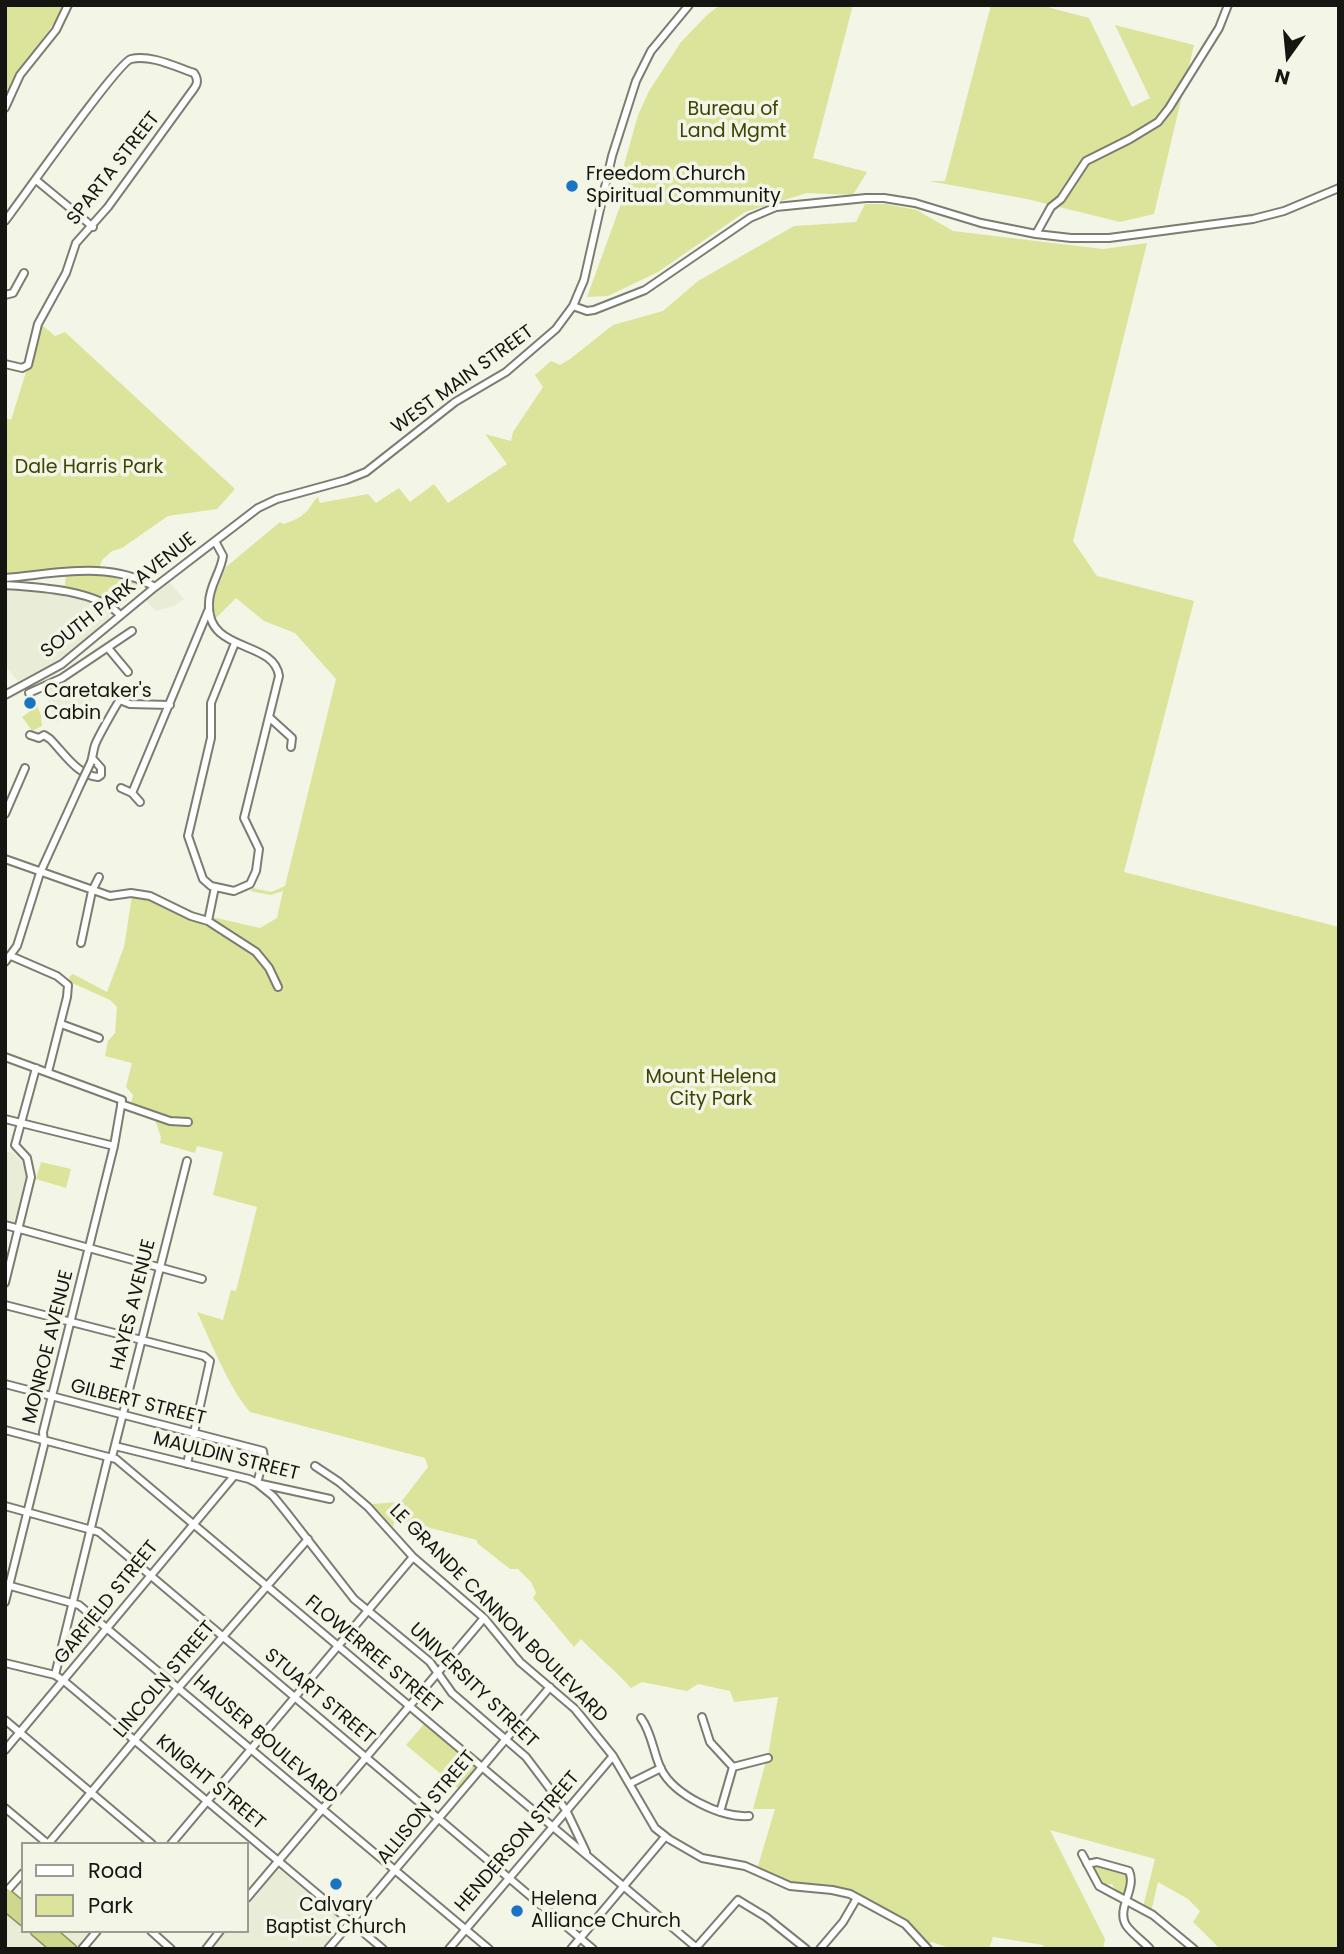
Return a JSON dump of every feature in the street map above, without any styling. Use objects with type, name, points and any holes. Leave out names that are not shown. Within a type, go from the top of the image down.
[{"type":"highway","points":[[5,1893],[21,1906]]},
{"type":"highway","points":[[5,1905],[21,1918]]},
{"type":"highway","points":[[38,1933],[57,1949]]},
{"type":"highway","points":[[52,1933],[71,1949]]},
{"type":"street","points":[[5,108],[20,75],[55,30],[68,5]]},
{"type":"street","name":"WEST MAIN STREET","points":[[215,541],[271,501],[346,480],[372,468],[455,402],[506,372],[551,334],[573,306],[588,264],[612,156],[630,95],[652,51],[689,5]]},
{"type":"street","points":[[1036,234],[1051,207],[1061,199],[1086,161],[1158,122],[1219,28],[1228,5]]},
{"type":"street","name":"SPARTA STREET","points":[[5,364],[22,368],[28,365],[38,324],[66,273],[76,243],[93,227],[174,118],[197,85],[198,79],[194,73],[141,58],[126,61],[36,180]]},
{"type":"street","points":[[5,220],[36,180],[93,227]]},
{"type":"street","points":[[573,306],[587,312],[645,290],[741,224],[776,207],[884,198],[915,203],[981,223],[1036,234],[1109,238],[1200,228],[1284,211],[1339,188]]},
{"type":"street","points":[[5,295],[13,293],[24,273]]},
{"type":"street","points":[[132,793],[209,609],[211,591],[223,556],[215,541]]},
{"type":"street","name":"SOUTH PARK AVENUE","points":[[5,695],[62,664],[215,541]]},
{"type":"street","points":[[5,578],[63,571],[93,571],[131,576],[155,587]]},
{"type":"street","points":[[5,585],[76,594],[103,602],[120,615]]},
{"type":"street","points":[[209,609],[214,626],[235,643],[266,656],[277,667],[279,680],[244,818],[259,849],[256,871],[250,884],[234,891],[215,887],[203,879],[188,836],[211,738],[211,703],[235,643]]},
{"type":"street","points":[[198,638],[205,630],[214,626]]},
{"type":"street","points":[[20,686],[22,691],[30,694],[62,678],[132,631]]},
{"type":"street","points":[[108,648],[128,672]]},
{"type":"street","points":[[5,962],[17,946],[40,873],[116,703],[120,700],[130,704],[170,705]]},
{"type":"street","points":[[270,718],[292,738]]},
{"type":"street","points":[[291,747],[297,730]]},
{"type":"street","points":[[30,735],[39,738],[44,736],[78,769],[98,777],[102,768],[92,760]]},
{"type":"street","points":[[5,814],[25,768]]},
{"type":"street","points":[[121,788],[132,793],[140,802]]},
{"type":"street","points":[[5,859],[110,896],[131,893],[150,895],[191,916],[208,921],[256,951],[269,968],[278,987]]},
{"type":"street","points":[[81,943],[92,891],[99,877]]},
{"type":"street","points":[[208,921],[215,887]]},
{"type":"street","points":[[10,956],[67,982],[67,997],[48,1072]]},
{"type":"street","points":[[61,1024],[99,1038]]},
{"type":"street","points":[[5,1057],[170,1121],[188,1122]]},
{"type":"street","points":[[5,1283],[31,1172],[27,1158],[15,1145],[36,1068]]},
{"type":"street","name":"MONROE AVENUE","points":[[5,1602],[44,1440],[43,1432],[114,1146],[121,1102]]},
{"type":"street","points":[[5,1119],[114,1146]]},
{"type":"street","name":"HAYES AVENUE","points":[[55,1675],[187,1161]]},
{"type":"street","points":[[5,1225],[202,1279]]},
{"type":"street","points":[[5,1305],[204,1356],[210,1361],[187,1464]]},
{"type":"street","name":"GILBERT STREET","points":[[5,1384],[263,1451],[264,1458],[257,1483]]},
{"type":"street","name":"FLOWERREE STREET","points":[[5,1430],[110,1458],[193,1523],[697,1948]]},
{"type":"street","name":"MAULDIN STREET","points":[[115,1446],[330,1499]]},
{"type":"street","name":"LE GRANDE CANNON BOULEVARD","points":[[315,1466],[368,1507],[412,1557],[484,1618],[508,1651],[575,1709],[613,1756],[655,1828],[665,1837],[702,1858],[745,1866],[790,1886],[831,1890],[857,1898],[905,1924],[928,1949]]},
{"type":"street","name":"GARFIELD STREET","points":[[5,1750],[234,1476]]},
{"type":"street","name":"UNIVERSITY STREET","points":[[257,1483],[272,1496],[308,1539],[354,1599],[430,1662],[452,1693],[526,1757],[566,1810],[589,1857]]},
{"type":"street","name":"STUART STREET","points":[[5,1506],[99,1532],[593,1949]]},
{"type":"street","name":"LINCOLN STREET","points":[[50,1842],[222,1636],[308,1539]]},
{"type":"street","points":[[173,1842],[412,1557]]},
{"type":"street","name":"HAUSER BOULEVARD","points":[[7,1585],[73,1602],[107,1626],[321,1810],[489,1949]]},
{"type":"street","points":[[248,1897],[484,1618]]},
{"type":"street","name":"KNIGHT STREET","points":[[5,1663],[55,1675],[64,1681],[383,1949]]},
{"type":"street","name":"ALLISON STREET","points":[[328,1949],[550,1687]]},
{"type":"street","points":[[702,1717],[710,1742],[733,1767]]},
{"type":"street","points":[[641,1718],[649,1732],[660,1769],[683,1792],[695,1801],[720,1812],[750,1816]]},
{"type":"street","points":[[5,1720],[150,1842]]},
{"type":"street","name":"HENDERSON STREET","points":[[449,1949],[613,1756]]},
{"type":"street","points":[[733,1767],[768,1758]]},
{"type":"street","points":[[720,1812],[733,1767]]},
{"type":"street","points":[[631,1783],[660,1769]]},
{"type":"street","points":[[5,1808],[46,1842]]},
{"type":"street","points":[[571,1949],[665,1837]]},
{"type":"street","points":[[1082,1854],[1099,1886],[1153,1915],[1194,1949]]},
{"type":"street","points":[[1087,1864],[1097,1862],[1129,1871],[1132,1879],[1124,1914],[1126,1925],[1150,1949]]},
{"type":"street","points":[[5,1893],[21,1875]]},
{"type":"street","points":[[820,1949],[843,1922],[857,1898]]},
{"type":"street","points":[[697,1948],[732,1904],[740,1900],[806,1949]]},
{"type":"street","points":[[82,1949],[95,1933]]},
{"type":"street","points":[[152,1933],[171,1949]]},
{"type":"street","points":[[206,1949],[218,1933]]},
{"type":"shaded area","points":[[169,582],[184,599],[174,606],[156,611],[146,601]]},
{"type":"shaded area","points":[[5,588],[56,593],[90,601],[105,606],[109,610],[109,617],[86,640],[58,661],[18,681],[5,665]]},
{"type":"shaded area","points":[[65,679],[71,688],[76,686],[93,698],[86,711],[53,723],[51,706],[43,694]]},
{"type":"shaded area","points":[[5,1151],[13,1153],[22,1162],[27,1176],[16,1225],[5,1222]]},
{"type":"shaded area","points":[[277,1870],[280,1870],[342,1921],[342,1925],[322,1949],[212,1949],[224,1933],[248,1933],[248,1906]]},
{"type":"shaded area","points":[[5,1911],[21,1924],[21,1933],[31,1933],[49,1949],[8,1949],[5,1946]]},
{"type":"shaded area","points":[[59,1933],[92,1933],[79,1948]]},
{"type":"green space","points":[[5,5],[65,5],[5,98]]},
{"type":"green space","name":"Bureau of Land Mgmt","points":[[720,5],[853,5],[813,158],[867,172],[853,195],[807,193],[745,212],[658,272],[608,296],[587,297],[626,190],[628,182],[624,165],[638,115],[649,91],[681,42]]},
{"type":"green space","points":[[991,5],[1040,5],[1089,18],[1132,107],[1150,98],[1115,25],[1194,45],[1154,214],[1120,222],[1027,199],[929,181],[945,181]]},
{"type":"green space","name":"Mount Helena City Park","points":[[865,204],[885,204],[917,210],[953,231],[1103,249],[1147,243],[1073,541],[1097,576],[1194,601],[1124,872],[1339,927],[1339,1949],[1220,1949],[1193,1922],[1200,1911],[1188,1899],[1158,1882],[1151,1912],[1143,1907],[1155,1859],[1050,1830],[1105,1939],[1103,1949],[1044,1949],[1043,1945],[993,1937],[989,1949],[952,1949],[932,1942],[927,1944],[904,1921],[854,1894],[791,1884],[757,1869],[775,1809],[753,1809],[769,1750],[778,1697],[734,1702],[730,1691],[698,1684],[687,1691],[642,1682],[631,1688],[581,1639],[574,1647],[533,1598],[536,1593],[531,1582],[518,1569],[510,1569],[477,1543],[477,1540],[395,1519],[393,1527],[372,1504],[401,1502],[428,1467],[425,1458],[250,1412],[228,1378],[197,1312],[223,1320],[231,1290],[236,1291],[257,1207],[213,1195],[223,1152],[197,1146],[195,1153],[160,1143],[161,1137],[155,1120],[129,1112],[133,1095],[126,1087],[132,1063],[105,1056],[108,1041],[115,1033],[117,1007],[110,1000],[70,982],[69,977],[73,974],[107,992],[124,947],[132,896],[146,897],[216,931],[212,917],[260,928],[277,918],[283,891],[271,895],[250,891],[253,888],[271,892],[285,886],[336,679],[295,633],[264,621],[236,598],[214,620],[214,596],[226,567],[280,522],[284,524],[304,514],[318,497],[320,503],[368,494],[376,503],[399,488],[410,502],[434,484],[448,503],[507,464],[485,434],[511,441],[513,432],[543,387],[535,375],[551,361],[560,365],[613,325],[663,311],[698,281],[794,226],[856,222]]},
{"type":"green space","name":"Dale Harris Park","points":[[41,324],[55,336],[65,332],[235,489],[217,509],[168,516],[122,548],[112,551],[102,560],[99,569],[63,568],[5,575],[5,418],[11,420]]},
{"type":"green space","points":[[66,572],[118,575],[145,585],[120,606],[90,595],[45,586],[65,585]]},
{"type":"green space","points":[[37,706],[42,726],[32,731],[22,717]]},
{"type":"green space","points":[[41,1162],[71,1169],[66,1188],[36,1179]]},
{"type":"green space","points":[[425,1723],[476,1765],[476,1769],[459,1789],[406,1745]]},
{"type":"green space","points":[[1095,1864],[1130,1875],[1126,1895],[1118,1894],[1112,1884],[1101,1885],[1092,1868]]},
{"type":"place","name":"Freedom Church Spiritual Community","points":[[572,186]]},
{"type":"place","name":"Caretaker's Cabin","points":[[30,703]]},
{"type":"place","name":"Calvary Baptist Church","points":[[336,1884]]},
{"type":"place","name":"Helena Alliance Church","points":[[517,1911]]}]
